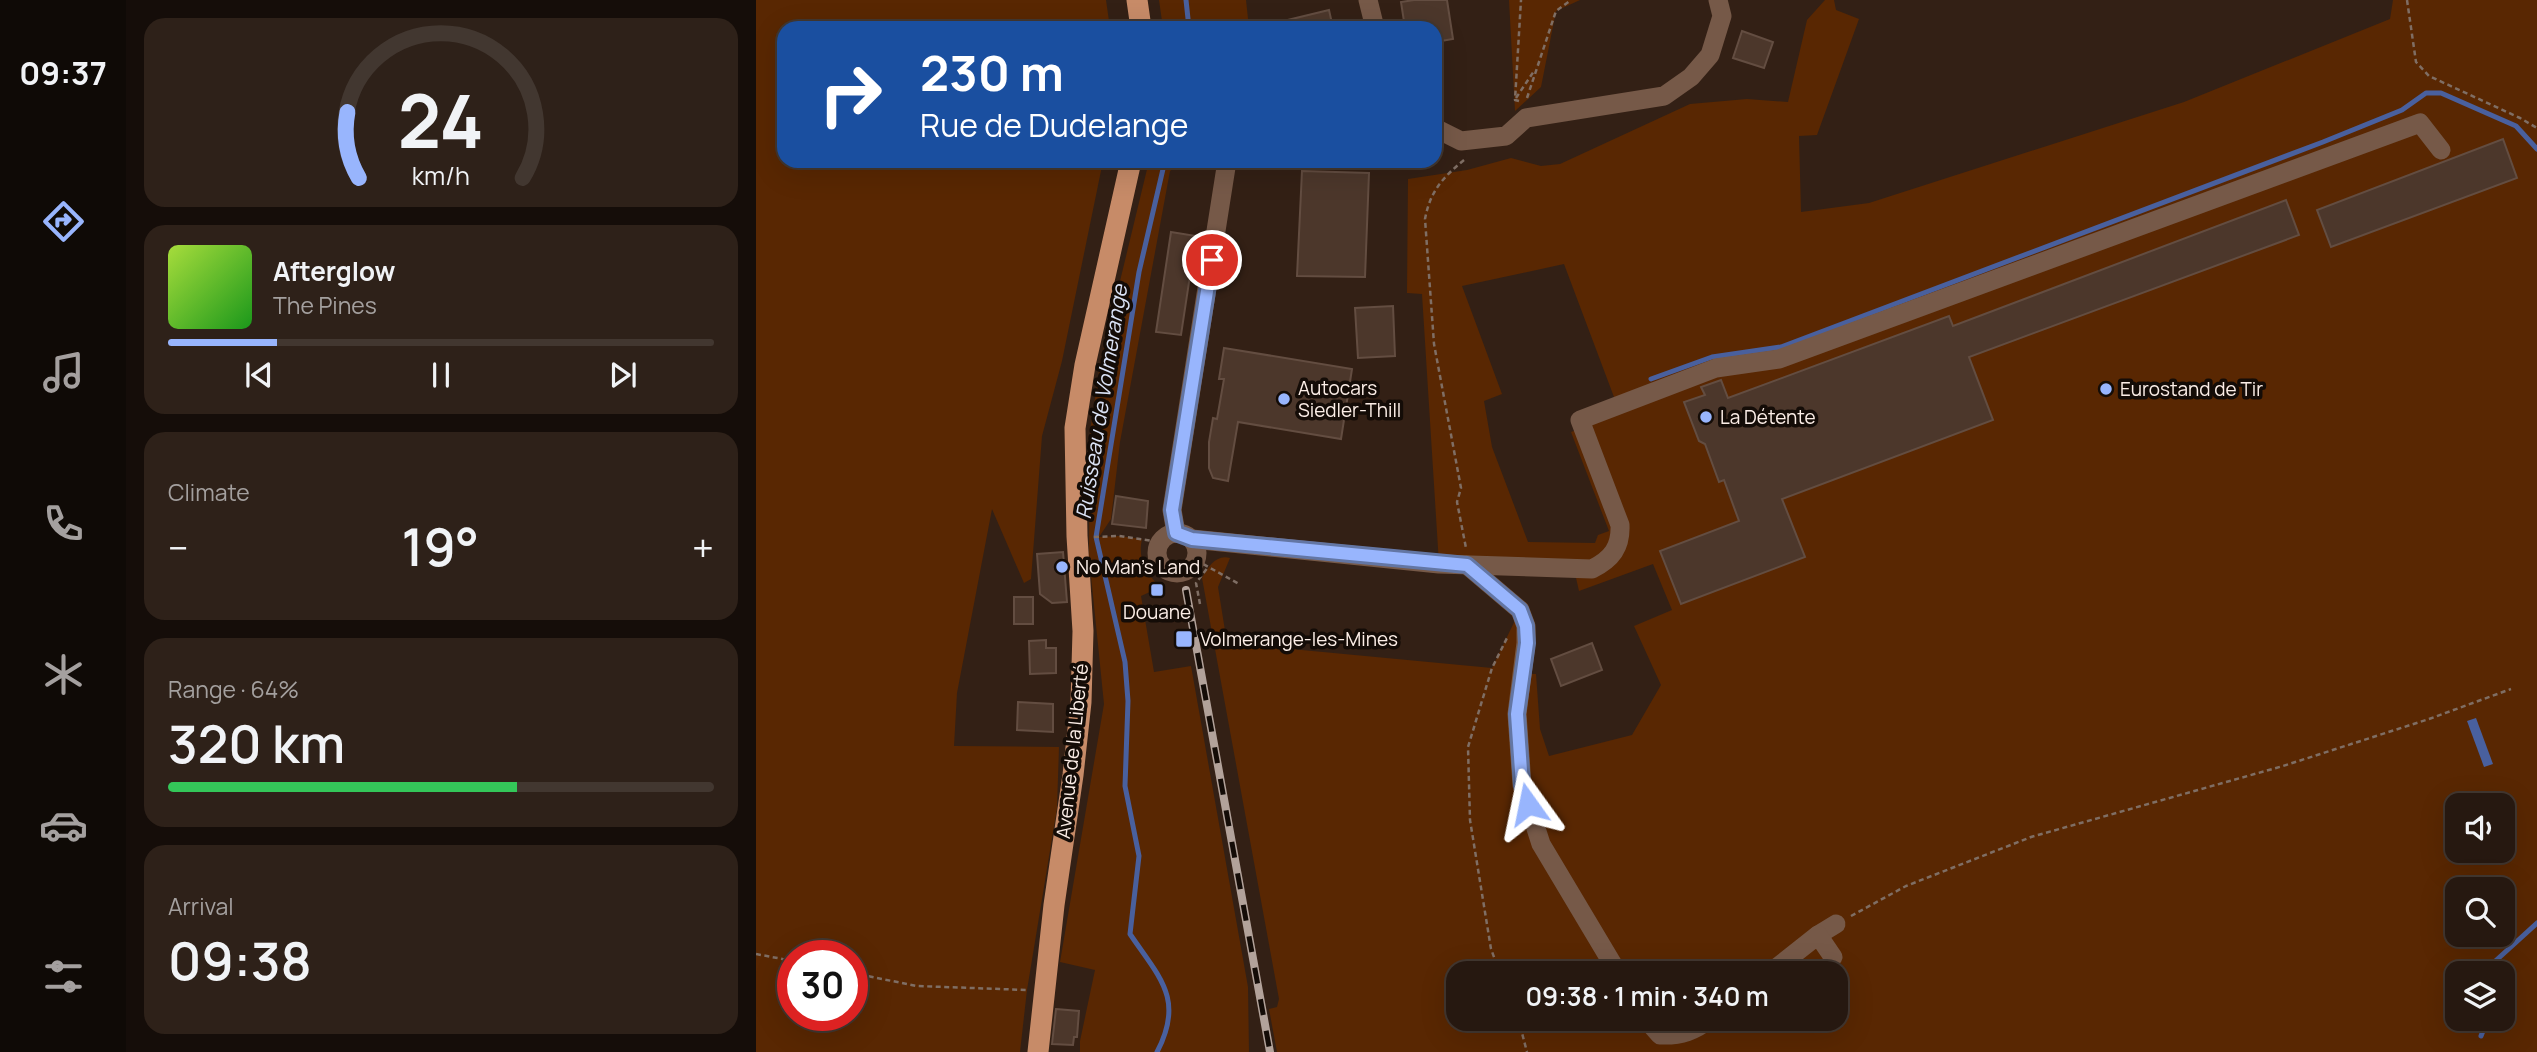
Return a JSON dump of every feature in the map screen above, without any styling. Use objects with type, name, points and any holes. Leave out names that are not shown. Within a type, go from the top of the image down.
[{"type":"main road","points":[[1137,0],[1140,21]]},
{"type":"main road","name":"Avenue de la Liberté","points":[[1038,1052],[1043,992],[1081,702],[1083,631],[1077,536],[1075,428],[1085,365],[1129,168]]},
{"type":"street","points":[[1367,0],[1373,21]]},
{"type":"street","points":[[1442,132],[1461,141],[1506,136],[1526,118],[1664,96],[1691,77],[1710,55],[1723,16],[1718,0]]},
{"type":"street","points":[[1176,538],[1197,549],[1202,564],[1181,573],[1168,571],[1158,561],[1157,555],[1176,538],[1467,565],[1592,569],[1605,563],[1616,551],[1620,525],[1580,420],[1716,368],[1779,359],[2420,123],[2441,150]]},
{"type":"street","points":[[1176,538],[1172,510],[1219,260],[1226,168]]},
{"type":"street","points":[[1467,565],[1520,610],[1526,626],[1527,643],[1517,714],[1522,785],[1541,844],[1611,961]]},
{"type":"street","points":[[1785,961],[1836,924]]},
{"type":"street","points":[[1818,935],[1833,957]]},
{"type":"street","points":[[1656,1031],[1660,1035],[1679,1036],[1692,1031]]},
{"type":"path","points":[[1515,100],[1521,0]]},
{"type":"path","points":[[1515,100],[1526,100],[1556,10],[1571,0]]},
{"type":"path","points":[[2407,0],[2416,62],[2428,76],[2537,128]]},
{"type":"path","points":[[1515,100],[1537,66]]},
{"type":"path","points":[[1467,565],[1457,502],[1461,488],[1434,344],[1424,219],[1428,200],[1439,184],[1479,148],[1483,139]]},
{"type":"path","points":[[1099,537],[1176,538]]},
{"type":"path","points":[[1200,604],[1196,583],[1200,581],[1202,564],[1239,584]]},
{"type":"path","points":[[1496,961],[1491,949],[1470,820],[1468,747],[1492,668],[1520,610]]},
{"type":"path","points":[[1836,924],[1906,886],[2031,837],[2283,766],[2429,719],[2511,689]]},
{"type":"path","points":[[756,954],[777,958]]},
{"type":"path","points":[[868,976],[917,986],[1043,992]]},
{"type":"path","points":[[1521,1031],[1527,1052]]},
{"type":"shaded area","points":[[756,0],[1106,0],[1109,21],[777,21],[777,168],[1102,168],[1062,361],[1042,436],[1031,579],[1024,583],[992,509],[957,693],[954,746],[1059,747],[1057,808],[1027,990],[1020,1052],[756,1052]]},
{"type":"shaded area","points":[[1159,0],[1246,0],[1248,21],[1162,21]]},
{"type":"shaded area","points":[[1509,0],[1580,0],[1556,11],[1541,87],[1515,111]]},
{"type":"shaded area","points":[[1825,0],[1834,0],[1836,10],[1859,19],[1817,135],[1799,136],[1801,212],[1869,203],[2184,102],[2390,19],[2393,0],[2537,0],[2537,1052],[1277,1052],[1269,1009],[1277,1007],[1279,999],[1202,578],[1210,566],[1221,558],[1230,558],[1218,587],[1227,643],[1492,668],[1520,610],[1522,674],[1536,674],[1540,729],[1549,756],[1632,735],[1661,685],[1634,626],[1672,610],[1653,564],[1579,591],[1574,569],[1439,564],[1422,294],[1407,293],[1408,179],[1467,170],[1511,158],[1541,166],[1560,164],[1690,104],[1747,99],[1788,102],[1807,20]],"holes":[[[1564,264],[1617,405],[1582,428],[1571,432],[1609,531],[1598,535],[1595,543],[1528,542],[1492,447],[1484,401],[1502,394],[1462,286]]]},
{"type":"shaded area","points":[[1147,168],[1174,168],[1170,171],[1120,442],[1111,519],[1099,537],[1142,539],[1143,563],[1156,583],[1152,591],[1141,596],[1154,672],[1191,666],[1248,987],[1249,1052],[1080,1052],[1095,970],[1060,962],[1104,704],[1089,556],[1090,432],[1100,364]]},
{"type":"water","points":[[2476,718],[2493,764],[2484,767],[2467,721]]},
{"type":"building","points":[[1447,0],[1453,39],[1442,41],[1442,21],[1404,21],[1401,2]]},
{"type":"building","points":[[1329,10],[1331,21],[1283,21]]},
{"type":"building","points":[[1742,31],[1773,42],[1764,68],[1733,58]]},
{"type":"building","points":[[2503,139],[2517,178],[2331,247],[2317,210]]},
{"type":"building","points":[[1302,171],[1369,173],[1365,277],[1297,276]]},
{"type":"building","points":[[2286,200],[2299,235],[1969,357],[1993,420],[1782,499],[1805,557],[1681,604],[1660,551],[1739,521],[1724,480],[1719,482],[1705,444],[1699,441],[1684,402],[1705,395],[1701,387],[1721,380],[1728,398],[1949,316],[1953,326]]},
{"type":"building","points":[[1171,232],[1196,236],[1181,335],[1156,332]]},
{"type":"building","points":[[1393,306],[1395,356],[1358,358],[1355,308]]},
{"type":"building","name":"Autocars Siedler-Thill","points":[[1224,348],[1352,369],[1341,439],[1238,422],[1228,481],[1213,478],[1209,468],[1209,442],[1213,418],[1217,419],[1224,379],[1219,379]]},
{"type":"building","points":[[1116,496],[1148,501],[1146,528],[1112,524]]},
{"type":"building","points":[[1063,552],[1067,602],[1052,603],[1040,594],[1037,554]]},
{"type":"building","points":[[1014,597],[1033,597],[1033,624],[1014,624]]},
{"type":"building","points":[[1046,640],[1046,648],[1056,648],[1056,673],[1030,674],[1029,641]]},
{"type":"building","points":[[1592,643],[1602,670],[1561,686],[1551,659]]},
{"type":"building","points":[[1018,702],[1053,704],[1053,732],[1017,730]]},
{"type":"building","points":[[1056,1009],[1079,1011],[1077,1037],[1074,1037],[1073,1045],[1052,1044]]},
{"type":"waterway","name":"Ruisseau de Volmerange","points":[[1186,0],[1188,21]]},
{"type":"waterway","points":[[1651,379],[1712,357],[1781,347],[2323,142],[2402,110],[2426,93],[2441,93],[2516,126],[2537,149]]},
{"type":"waterway","name":"Ruisseau de Volmerange","points":[[1157,1052],[1169,1017],[1168,1003],[1159,976],[1130,934],[1139,856],[1125,786],[1128,701],[1125,662],[1096,537],[1139,272],[1164,168]]},
{"type":"waterway","points":[[2495,961],[2537,923]]},
{"type":"waterway","points":[[2481,1036],[2483,1031]]},
{"type":"railway","points":[[1186,590],[1270,1052]]},
{"type":"place","name":"Eurostand de Tir","points":[[2106,389]]},
{"type":"place","name":"Autocars Siedler-Thill","points":[[1284,399]]},
{"type":"place","name":"La Détente","points":[[1706,417]]},
{"type":"place","name":"No Man's Land","points":[[1062,567]]},
{"type":"place","name":"Douane","points":[[1157,590]]},
{"type":"place","name":"Volmerange-les-Mines","points":[[1184,639]]},
{"type":"route","points":[[1212,260],[1172,510],[1176,533],[1182,533],[1192,539],[1467,565],[1520,610],[1526,626],[1527,643],[1517,714],[1522,785],[1528,804]]}]
